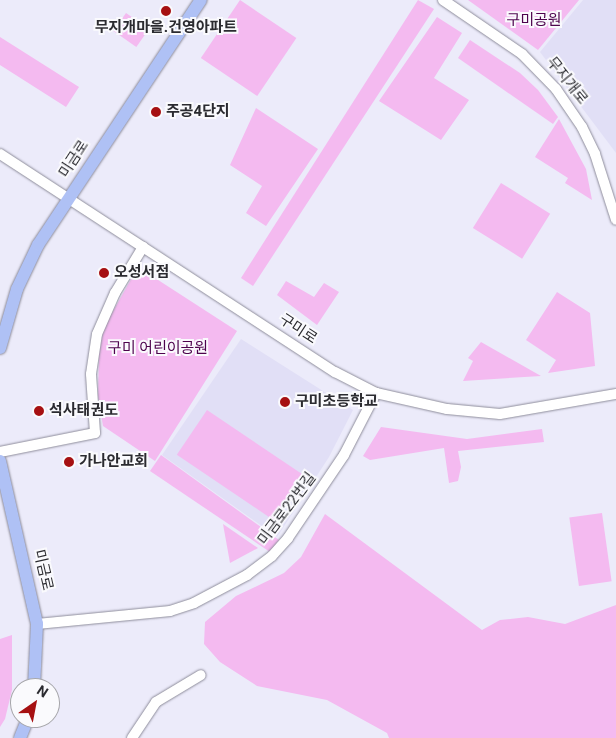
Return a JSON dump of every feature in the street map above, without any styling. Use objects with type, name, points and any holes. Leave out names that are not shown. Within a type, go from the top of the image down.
[{"type":"main road","name":"미금로","points":[[0,348],[22,276],[68,198],[201,0]]},
{"type":"main road","name":"미금로","points":[[0,461],[37,624],[34,678]]},
{"type":"street","name":"무지개로","points":[[443,0],[522,54],[556,89],[582,127],[595,154],[616,220]]},
{"type":"street","name":"구미로","points":[[0,154],[335,372],[376,393],[447,410],[500,414],[616,394]]},
{"type":"street","points":[[0,452],[95,434],[91,374],[97,334],[114,293],[143,247]]},
{"type":"street","name":"미금로22번길","points":[[37,624],[170,611],[202,600],[247,575],[272,556],[288,538],[344,455],[376,393]]},
{"type":"street","points":[[132,738],[156,702],[201,675]]},
{"type":"shaded area","points":[[583,0],[616,0],[616,153],[540,52]]},
{"type":"shaded area","points":[[241,339],[353,410],[329,457],[277,537],[162,455]]},
{"type":"green space","points":[[240,0],[296,38],[257,96],[201,58]]},
{"type":"green space","points":[[418,0],[434,9],[253,286],[241,278]]},
{"type":"green space","name":"구미공원","points":[[468,0],[579,0],[538,50]]},
{"type":"green space","points":[[126,13],[149,29],[136,47],[113,31]]},
{"type":"green space","points":[[437,17],[462,33],[434,78],[469,100],[441,140],[379,101]]},
{"type":"green space","points":[[0,37],[79,87],[66,107],[0,65]]},
{"type":"green space","points":[[470,40],[520,73],[538,90],[558,117],[553,124],[458,58]]},
{"type":"green space","points":[[256,108],[318,149],[266,226],[246,213],[262,186],[230,165]]},
{"type":"green space","points":[[559,119],[586,169],[592,200],[565,183],[568,178],[535,157]]},
{"type":"green space","points":[[501,183],[550,214],[522,259],[473,228]]},
{"type":"green space","name":"구미 어린이공원","points":[[138,267],[237,331],[155,461],[103,426],[98,396],[99,354],[104,327]]},
{"type":"green space","points":[[286,281],[314,297],[324,283],[339,292],[317,325],[277,295]]},
{"type":"green space","points":[[557,292],[590,313],[595,366],[548,373],[556,360],[526,340]]},
{"type":"green space","points":[[481,342],[541,376],[463,381],[473,361],[468,358]]},
{"type":"green space","points":[[207,410],[303,475],[273,520],[177,455]]},
{"type":"green space","points":[[381,427],[467,439],[542,429],[544,442],[458,451],[461,467],[458,481],[449,483],[444,448],[370,460],[363,456]]},
{"type":"green space","points":[[161,455],[279,540],[270,552],[150,471]]},
{"type":"green space","points":[[602,513],[612,581],[579,586],[569,518]]},
{"type":"green space","points":[[325,514],[482,630],[500,620],[528,617],[565,624],[616,605],[616,738],[389,738],[387,733],[327,700],[257,686],[220,662],[204,644],[205,622],[236,596],[284,573],[301,557]]},
{"type":"green space","points":[[223,524],[258,548],[230,563]]},
{"type":"green space","points":[[12,635],[10,698],[5,719],[0,727],[0,639]]},
{"type":"place","name":"무지개마을.건영아파트","points":[[166,11]]},
{"type":"place","name":"주공4단지","points":[[156,112]]},
{"type":"place","name":"오성서점","points":[[104,273]]},
{"type":"place","name":"구미초등학교","points":[[285,402]]},
{"type":"place","name":"석사태권도","points":[[39,411]]},
{"type":"place","name":"가나안교회","points":[[69,462]]}]
